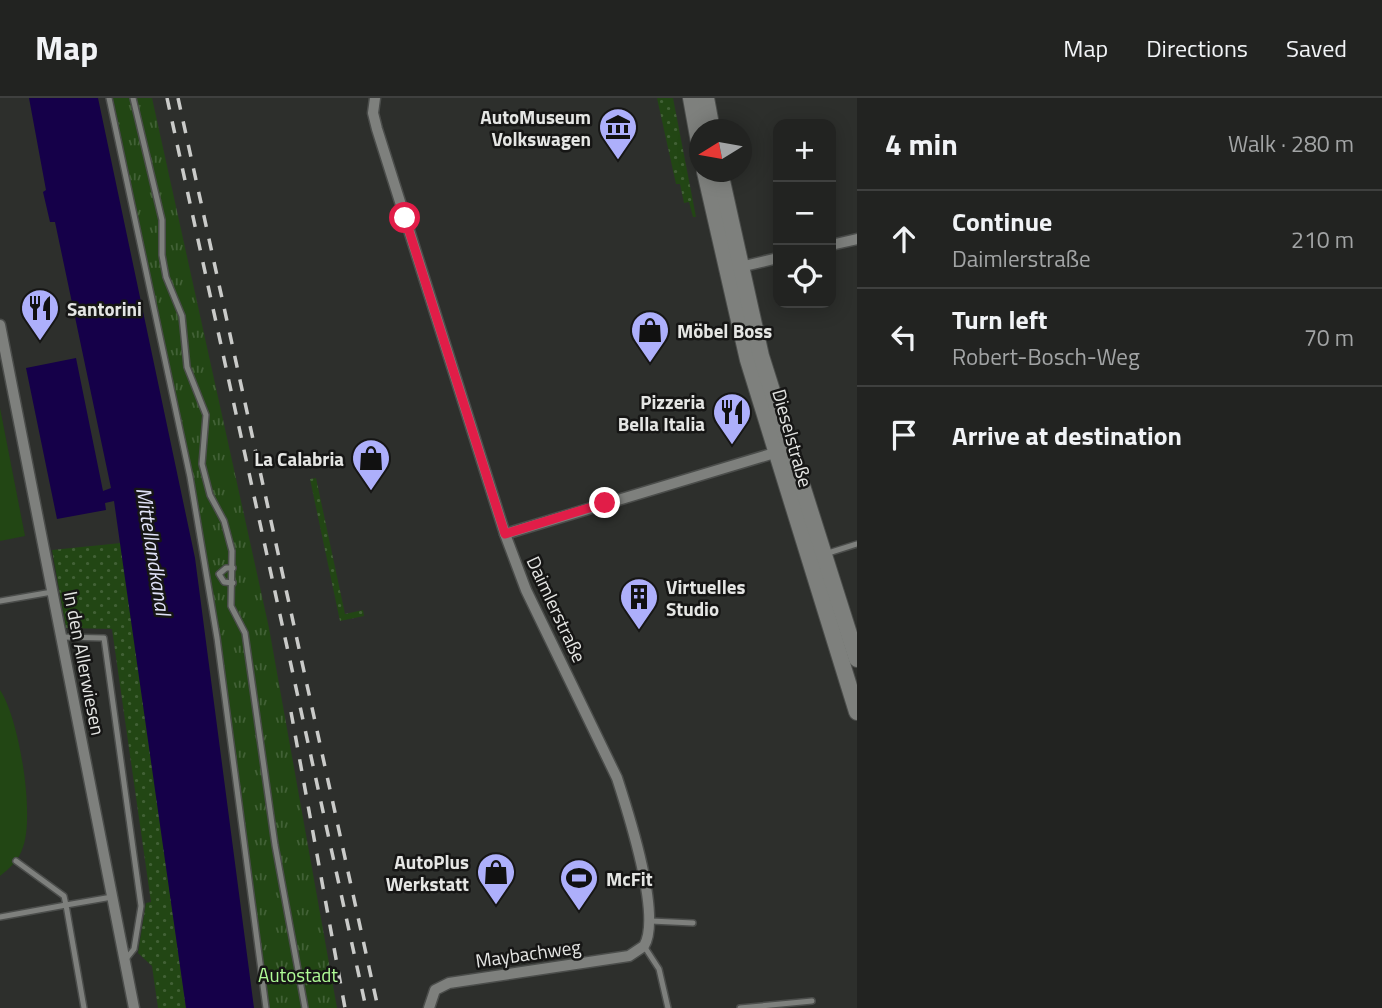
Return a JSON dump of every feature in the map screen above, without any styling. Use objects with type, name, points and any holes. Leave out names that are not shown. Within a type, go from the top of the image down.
[{"type":"main road","points":[[691,98],[695,119]]},
{"type":"main road","points":[[706,98],[710,119]]},
{"type":"main road","name":"Dieselstraße","points":[[707,182],[740,329],[857,659]]},
{"type":"main road","name":"Dieselstraße","points":[[722,182],[782,450],[857,712]]},
{"type":"street","name":"Daimlerstraße","points":[[376,98],[373,113],[377,129],[505,534],[526,590],[617,778],[627,810],[651,920],[644,946]]},
{"type":"street","points":[[836,244],[857,239]]},
{"type":"street","points":[[740,267],[773,259]]},
{"type":"street","name":"In den Allerwiesen","points":[[0,326],[134,1008]]},
{"type":"street","points":[[505,534],[782,450]]},
{"type":"street","name":"Maybachweg","points":[[429,1008],[435,990],[441,986],[619,958],[636,953],[644,946]]},
{"type":"lane","points":[[109,98],[190,477],[218,638],[266,1008]]},
{"type":"lane","points":[[133,98],[162,220],[164,266],[183,316],[187,367],[206,415],[202,464],[205,480],[224,521],[233,568],[231,606],[245,634],[275,845],[305,1008]]},
{"type":"lane","points":[[822,555],[857,544]]},
{"type":"lane","points":[[233,568],[226,568],[219,574],[224,582],[233,583]]},
{"type":"lane","points":[[0,601],[53,592]]},
{"type":"lane","points":[[62,637],[104,638],[141,906],[134,949],[126,959]]},
{"type":"lane","points":[[16,861],[64,895],[84,1008]]},
{"type":"lane","points":[[0,917],[113,897]]},
{"type":"lane","points":[[651,920],[693,923]]},
{"type":"lane","points":[[644,946],[659,969],[668,1008]]},
{"type":"lane","points":[[740,1008],[812,1001]]},
{"type":"green space","name":"Autostadt","points":[[113,98],[152,98],[269,628],[337,1008],[269,1008],[220,637],[193,477]]},
{"type":"green space","points":[[657,98],[673,98],[696,217],[693,217],[689,202],[684,203],[680,184],[676,184]]},
{"type":"green space","points":[[0,408],[25,536],[0,541]]},
{"type":"green space","points":[[316,478],[345,614],[363,610],[364,616],[340,621],[310,479]]},
{"type":"green space","points":[[121,543],[186,1008],[158,1008],[152,966],[138,953],[146,903],[151,902],[112,629],[66,628],[52,550]]},
{"type":"green space","points":[[0,690],[7,703],[19,743],[27,812],[21,852],[0,876]]},
{"type":"water","name":"Mittellandkanal","points":[[29,98],[98,98],[195,558],[254,1008],[186,1008],[114,501],[105,503],[106,510],[57,519],[26,368],[76,358],[103,491],[111,488],[55,222],[50,222],[43,192],[46,190]]},
{"type":"railway","points":[[167,98],[366,1008]]},
{"type":"railway","points":[[178,98],[378,1008]]},
{"type":"railway","points":[[291,712],[345,1008]]},
{"type":"place","name":"AutoMuseum Volkswagen","points":[[618,161]]},
{"type":"place","name":"Santorini","points":[[40,342]]},
{"type":"place","name":"Möbel Boss","points":[[650,364]]},
{"type":"place","name":"Pizzeria Bella Italia","points":[[732,446]]},
{"type":"place","name":"La Calabria","points":[[371,492]]},
{"type":"place","name":"Virtuelles Studio","points":[[639,631]]},
{"type":"place","name":"AutoPlus Werkstatt","points":[[496,906]]},
{"type":"place","name":"McFit","points":[[579,912]]},
{"type":"route","points":[[405,218],[505,534],[605,503]]}]
